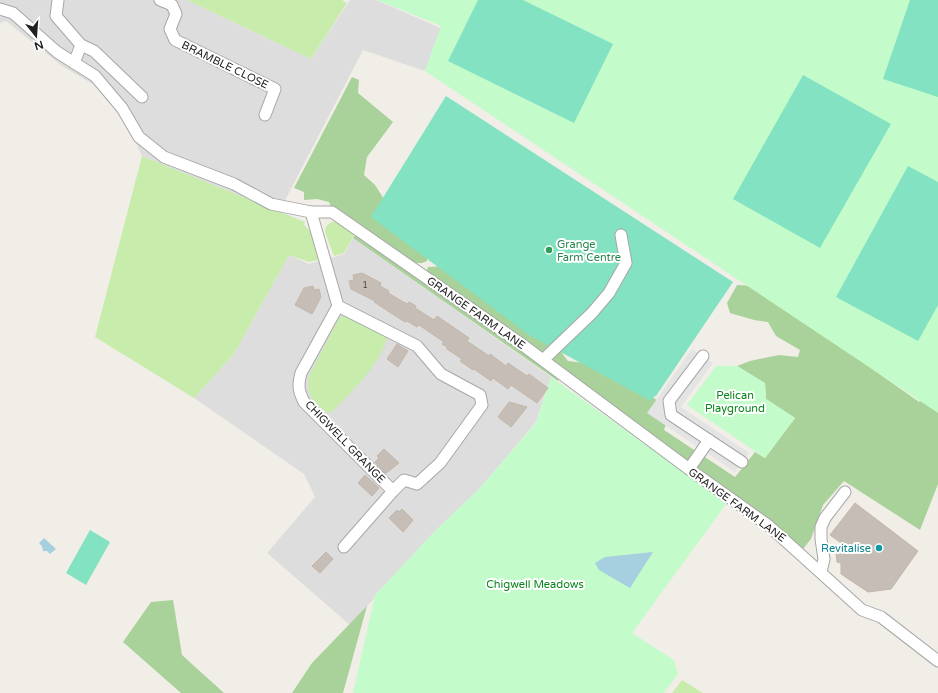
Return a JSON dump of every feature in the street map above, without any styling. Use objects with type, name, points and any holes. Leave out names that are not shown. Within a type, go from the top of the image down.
[{"type":"street","points":[[58,0],[56,16],[81,45],[94,51],[142,96]]},
{"type":"street","name":"BRAMBLE CLOSE","points":[[160,0],[172,5],[176,14],[170,29],[175,40],[275,89],[264,115]]},
{"type":"street","name":"GRANGE FARM LANE","points":[[0,9],[13,13],[56,52],[95,76],[122,108],[139,137],[164,157],[234,184],[272,204],[311,212],[332,212],[520,343],[689,470],[769,526],[862,610],[881,617],[938,661]]},
{"type":"street","points":[[74,63],[81,45]]},
{"type":"street","points":[[311,212],[338,306]]},
{"type":"street","points":[[543,360],[592,313],[608,293],[626,263],[621,235]]},
{"type":"street","name":"CHIGWELL GRANGE","points":[[344,546],[394,491],[404,480],[417,484],[440,463],[482,405],[480,395],[441,374],[417,346],[338,306],[300,373],[298,384],[300,394],[304,402],[394,491]]},
{"type":"street","points":[[703,356],[669,401],[671,415],[742,462]]},
{"type":"street","points":[[689,470],[709,440]]},
{"type":"street","points":[[821,572],[824,559],[821,527],[825,518],[845,492]]},
{"type":"shaded area","points":[[0,0],[187,0],[311,59],[350,0],[376,0],[445,30],[425,71],[363,50],[280,210],[248,199],[142,156],[127,124],[96,86],[62,66],[6,21],[0,23]]},
{"type":"shaded area","points":[[353,238],[551,377],[536,422],[480,488],[434,532],[350,625],[267,553],[315,497],[304,474],[194,398],[234,354],[289,255],[309,264],[344,254]]},
{"type":"shaded area","points":[[692,349],[713,363],[681,407],[749,453],[735,472],[647,413]]},
{"type":"green space","points":[[187,0],[342,0],[347,3],[311,59]]},
{"type":"green space","points":[[377,0],[938,0],[938,413],[425,71],[441,26]]},
{"type":"green space","points":[[478,0],[523,0],[613,44],[574,123],[448,61]]},
{"type":"green space","points":[[910,0],[938,0],[938,97],[883,79]]},
{"type":"green space","points":[[803,75],[891,124],[820,248],[733,199]]},
{"type":"green space","points":[[352,77],[359,80],[358,93],[393,122],[367,157],[364,175],[375,185],[386,205],[428,253],[427,261],[422,263],[408,263],[332,209],[329,202],[317,199],[304,200],[304,192],[294,188]]},
{"type":"green space","name":"Grange Farm Centre","points":[[446,96],[733,282],[656,396],[653,397],[651,401],[529,335],[371,217]]},
{"type":"green space","points":[[142,156],[305,222],[304,225],[310,231],[318,260],[309,262],[289,255],[234,354],[194,398],[95,337]]},
{"type":"green space","points":[[908,166],[938,182],[938,305],[918,341],[836,297]]},
{"type":"green space","points":[[335,221],[344,222],[357,230],[344,253],[334,256],[325,232],[328,225]]},
{"type":"green space","points":[[358,231],[559,374],[558,381],[353,238]]},
{"type":"green space","points":[[444,266],[551,339],[568,361],[593,364],[653,397],[666,409],[668,418],[664,430],[735,477],[755,452],[765,458],[795,418],[766,399],[765,383],[737,366],[750,361],[779,355],[798,357],[800,350],[776,336],[768,322],[754,320],[730,313],[727,303],[737,285],[755,286],[919,402],[938,374],[938,484],[920,530],[844,481],[823,505],[811,539],[803,549],[426,274],[428,267]]},
{"type":"green space","points":[[345,314],[388,334],[373,367],[332,412],[328,413],[311,398],[308,388],[309,376],[339,318]]},
{"type":"green space","name":"Pelican Playground","points":[[716,366],[737,366],[765,383],[766,399],[795,418],[765,458],[687,405]]},
{"type":"green space","name":"Chigwell Meadows","points":[[551,377],[727,503],[632,633],[674,660],[678,674],[664,693],[353,693],[375,595],[434,532],[479,489],[536,423]]},
{"type":"green space","points":[[90,530],[110,542],[86,585],[66,573]]},
{"type":"green space","points":[[173,600],[182,655],[224,693],[181,693],[123,642],[151,602]]},
{"type":"green space","points":[[367,606],[343,693],[292,693],[312,663]]},
{"type":"green space","points":[[682,680],[703,693],[672,693]]},
{"type":"water","points":[[44,538],[56,549],[50,554],[47,551],[43,551],[42,546],[39,543]]},
{"type":"water","points":[[653,552],[630,588],[599,570],[595,563],[605,557]]},
{"type":"building","points":[[362,273],[381,283],[380,286],[389,291],[388,293],[407,304],[409,302],[416,306],[415,308],[434,320],[437,316],[469,338],[467,341],[489,356],[490,354],[506,366],[508,363],[527,376],[529,374],[548,388],[537,403],[511,385],[508,389],[493,378],[491,381],[474,369],[473,370],[460,361],[462,359],[447,349],[447,347],[442,344],[444,342],[419,325],[417,327],[407,321],[405,322],[374,302],[375,301],[351,289],[349,281],[354,280],[353,275]]},
{"type":"building","points":[[313,286],[314,290],[319,289],[321,297],[312,314],[295,305],[304,288]]},
{"type":"building","points":[[397,344],[408,351],[398,367],[387,359]]},
{"type":"building","points":[[509,402],[527,407],[511,427],[498,417]]},
{"type":"building","points":[[384,449],[399,463],[385,474],[375,462],[379,458],[377,456]]},
{"type":"building","points":[[365,475],[379,488],[372,496],[358,483]]},
{"type":"building","name":"Revitalise","points":[[855,503],[918,551],[891,589],[868,592],[841,574],[841,563],[837,562],[836,553],[851,550],[830,535]]},
{"type":"building","points":[[402,509],[413,520],[403,532],[389,518],[397,510],[399,512]]},
{"type":"building","points":[[326,552],[333,559],[320,573],[312,566]]},
{"type":"place","name":"Grange Farm Centre","points":[[549,250]]},
{"type":"place","name":"Revitalise","points":[[879,548]]}]
